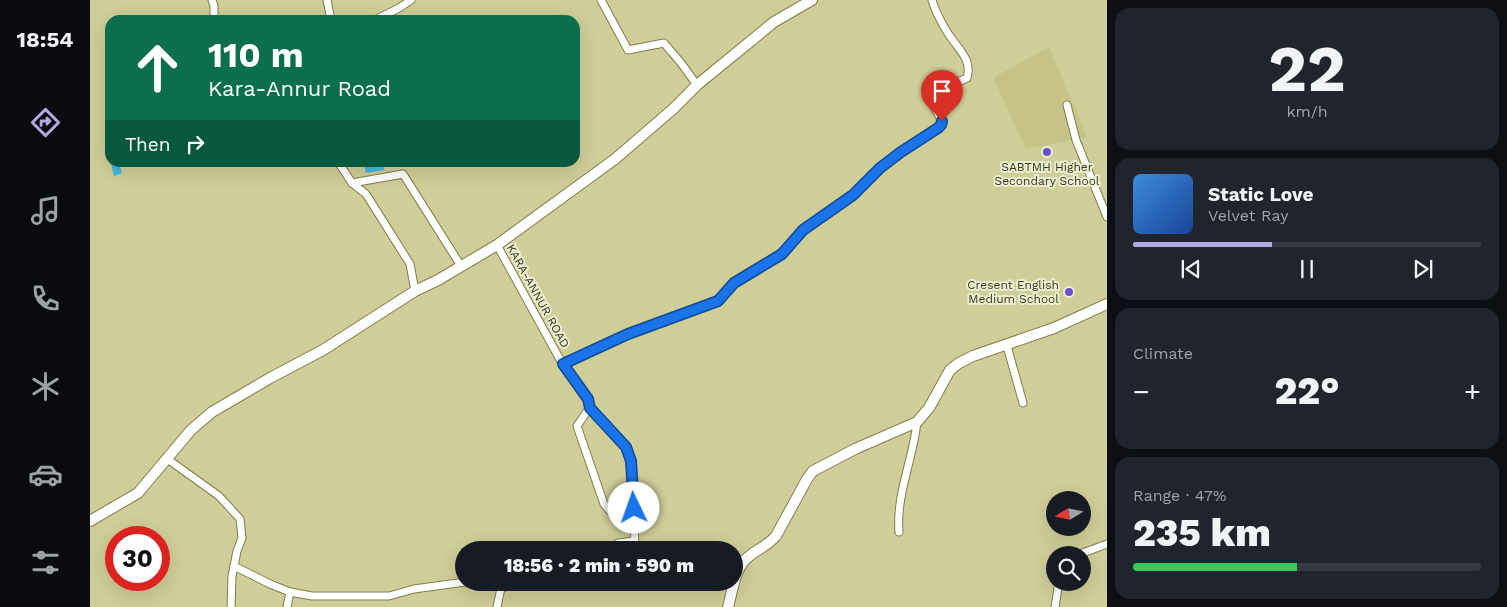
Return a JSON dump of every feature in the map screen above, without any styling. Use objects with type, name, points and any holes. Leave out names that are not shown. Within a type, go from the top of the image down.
[{"type":"main road","points":[[90,521],[138,493],[191,430],[212,412],[262,382],[323,350],[415,291],[497,245],[615,159],[697,85],[774,22],[812,0]]},
{"type":"main road","points":[[728,607],[738,572],[745,559],[770,543],[776,536],[813,471],[855,449],[917,422],[929,408],[950,370],[959,363],[973,356],[1007,346],[1054,328],[1107,304]]},
{"type":"street","points":[[212,0],[214,15]]},
{"type":"street","points":[[328,0],[330,15]]},
{"type":"street","points":[[385,15],[411,0]]},
{"type":"street","points":[[601,0],[628,50],[664,43],[697,85]]},
{"type":"street","points":[[563,364],[628,334],[718,301],[734,283],[782,254],[803,230],[853,195],[880,168],[938,128],[942,121],[931,102],[931,94],[967,78],[969,72],[968,63],[935,11],[932,0]]},
{"type":"street","points":[[1067,105],[1076,140],[1107,217]]},
{"type":"street","points":[[341,167],[352,183],[366,194],[410,264],[415,291]]},
{"type":"street","points":[[352,183],[403,174],[461,266]]},
{"type":"street","name":"KARA-ANNUR ROAD","points":[[497,245],[563,364],[588,399],[590,408],[626,447],[631,461],[634,508]]},
{"type":"street","points":[[1007,346],[1023,403]]},
{"type":"street","points":[[590,408],[577,426],[604,504],[609,510],[634,508],[634,541]]},
{"type":"street","points":[[899,532],[898,515],[902,484],[912,455],[917,422]]},
{"type":"street","points":[[166,458],[218,496],[240,519],[242,538],[232,576],[231,607]]},
{"type":"street","points":[[1091,550],[1107,544]]},
{"type":"street","points":[[234,566],[290,592],[312,596],[389,596],[414,589],[455,583]]},
{"type":"street","points":[[497,607],[500,591]]},
{"type":"street","points":[[1055,607],[1058,591]]},
{"type":"street","points":[[287,607],[290,592]]},
{"type":"shaded area","points":[[1049,47],[1087,137],[1026,149],[993,78]]},
{"type":"water","points":[[112,167],[120,167],[122,173],[114,176]]},
{"type":"water","points":[[365,167],[384,167],[384,170],[366,173]]},
{"type":"place","name":"SABTMH Higher Secondary School","points":[[1047,152]]},
{"type":"place","name":"Cresent English Medium School","points":[[1069,292]]},
{"type":"route","points":[[634,508],[631,461],[626,447],[590,408],[588,399],[563,364],[628,334],[718,301],[734,283],[782,254],[803,230],[853,195],[880,168],[938,128],[942,121]]}]
